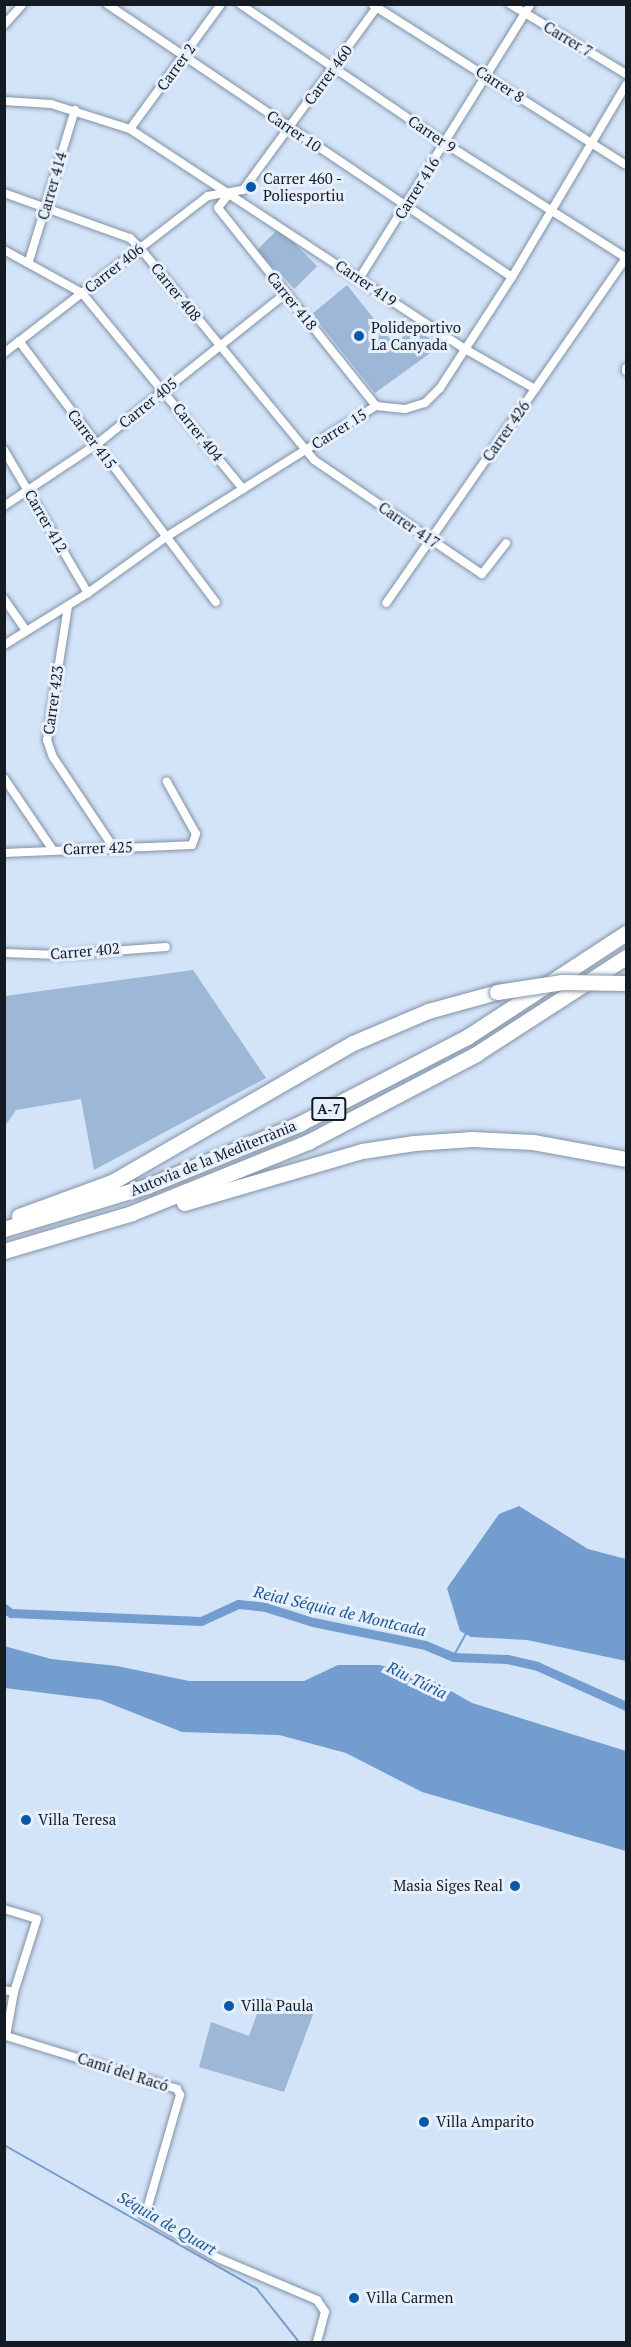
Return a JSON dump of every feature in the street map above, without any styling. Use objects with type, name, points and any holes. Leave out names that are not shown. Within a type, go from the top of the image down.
[{"type":"highway","name":"Autovia de la Mediterrània","points":[[4,1229],[147,1186],[301,1123],[467,1037],[627,933]]},
{"type":"highway","name":"Autovia de la Mediterrània","points":[[4,1251],[132,1213],[308,1142],[404,1094],[544,1013],[627,957]]},
{"type":"highway","points":[[4,1219],[112,1182],[200,1134],[305,1070],[398,1022],[497,992],[562,982],[627,983]]},
{"type":"highway","points":[[132,1213],[152,1213],[264,1177],[362,1151],[414,1143],[472,1138],[533,1142],[627,1159]]},
{"type":"street","points":[[6,21],[23,4]]},
{"type":"street","name":"Carrer 10","points":[[107,4],[512,277]]},
{"type":"street","name":"Carrer 2","points":[[130,129],[221,4]]},
{"type":"street","name":"Carrer 9","points":[[240,4],[446,144],[627,258]]},
{"type":"street","name":"Carrer 7","points":[[510,4],[627,74]]},
{"type":"street","name":"Carrer 416","points":[[359,279],[446,144],[531,4]]},
{"type":"street","name":"Carrer 460","points":[[228,195],[243,190],[376,6]]},
{"type":"street","name":"Carrer 8","points":[[376,6],[627,165]]},
{"type":"street","name":"Carrer 15","points":[[4,645],[88,593],[166,537],[376,406],[405,409],[425,403],[440,388],[512,277],[627,85]]},
{"type":"street","name":"Carrer 419","points":[[4,101],[75,110],[130,129],[228,195],[243,200],[465,349],[535,389]]},
{"type":"street","name":"Carrer 414","points":[[29,261],[75,110]]},
{"type":"street","name":"Carrer 408","points":[[4,194],[130,238],[141,248],[304,452]]},
{"type":"street","name":"Carrer 406","points":[[4,353],[208,196],[228,195]]},
{"type":"street","name":"Carrer 418","points":[[228,195],[218,208],[376,406]]},
{"type":"street","name":"Carrer 404","points":[[4,250],[29,261],[82,293],[243,489]]},
{"type":"street","name":"Carrer 426","points":[[386,603],[627,258]]},
{"type":"street","name":"Carrer 405","points":[[4,506],[97,444],[286,292]]},
{"type":"street","name":"Carrer 415","points":[[19,341],[216,602]]},
{"type":"street","name":"Carrer 412","points":[[4,450],[88,593]]},
{"type":"street","name":"Carrer 417","points":[[304,452],[482,574],[506,543]]},
{"type":"street","points":[[4,599],[26,630]]},
{"type":"street","name":"Carrer 423","points":[[68,606],[47,740],[53,757],[114,848]]},
{"type":"street","points":[[4,778],[52,850]]},
{"type":"street","name":"Carrer 425","points":[[4,853],[192,845],[195,834],[167,782]]},
{"type":"street","name":"Carrer 402","points":[[4,953],[59,955],[166,947]]},
{"type":"street","points":[[4,1909],[37,1918],[9,1991]]},
{"type":"street","name":"Camí del Racó","points":[[9,1991],[6,2036],[177,2089],[180,2095],[145,2216],[218,2258],[317,2300],[325,2312],[317,2343]]},
{"type":"shaded area","points":[[279,228],[317,266],[295,289],[256,251]]},
{"type":"shaded area","name":"Polideportivo La Canyada","points":[[347,285],[394,344],[414,328],[440,346],[375,393],[312,314]]},
{"type":"shaded area","points":[[193,970],[266,1078],[94,1170],[81,1099],[16,1110],[5,1126],[5,996]]},
{"type":"shaded area","points":[[263,1997],[314,2012],[284,2092],[199,2067],[211,2022],[249,2036]]},
{"type":"water","points":[[519,1506],[588,1549],[626,1559],[626,1661],[527,1640],[471,1637],[460,1631],[447,1588],[499,1514]]},
{"type":"water","name":"Riu Túria","points":[[4,1646],[51,1659],[117,1666],[189,1681],[304,1681],[338,1665],[380,1665],[435,1682],[472,1703],[626,1751],[626,1851],[422,1792],[346,1753],[279,1735],[182,1732],[101,1700],[5,1688]]},
{"type":"waterway","name":"Reial Séquia de Montcada","points":[[4,1608],[11,1613],[201,1621],[238,1604],[265,1607],[313,1622],[425,1645],[453,1657],[507,1659],[537,1666],[626,1706]]},
{"type":"waterway","points":[[453,1657],[466,1634]]},
{"type":"waterway","name":"Séquia de Quart","points":[[4,2145],[257,2289],[299,2342]]},
{"type":"place","name":"Carrer 460 - Poliesportiu","points":[[251,187]]},
{"type":"place","name":"Polideportivo La Canyada","points":[[359,336]]},
{"type":"place","name":"Villa Teresa","points":[[26,1820]]},
{"type":"place","name":"Masia Siges Real","points":[[515,1886]]},
{"type":"place","name":"Villa Paula","points":[[229,2006]]},
{"type":"place","name":"Villa Amparito","points":[[424,2122]]},
{"type":"place","name":"Villa Carmen","points":[[354,2298]]}]
